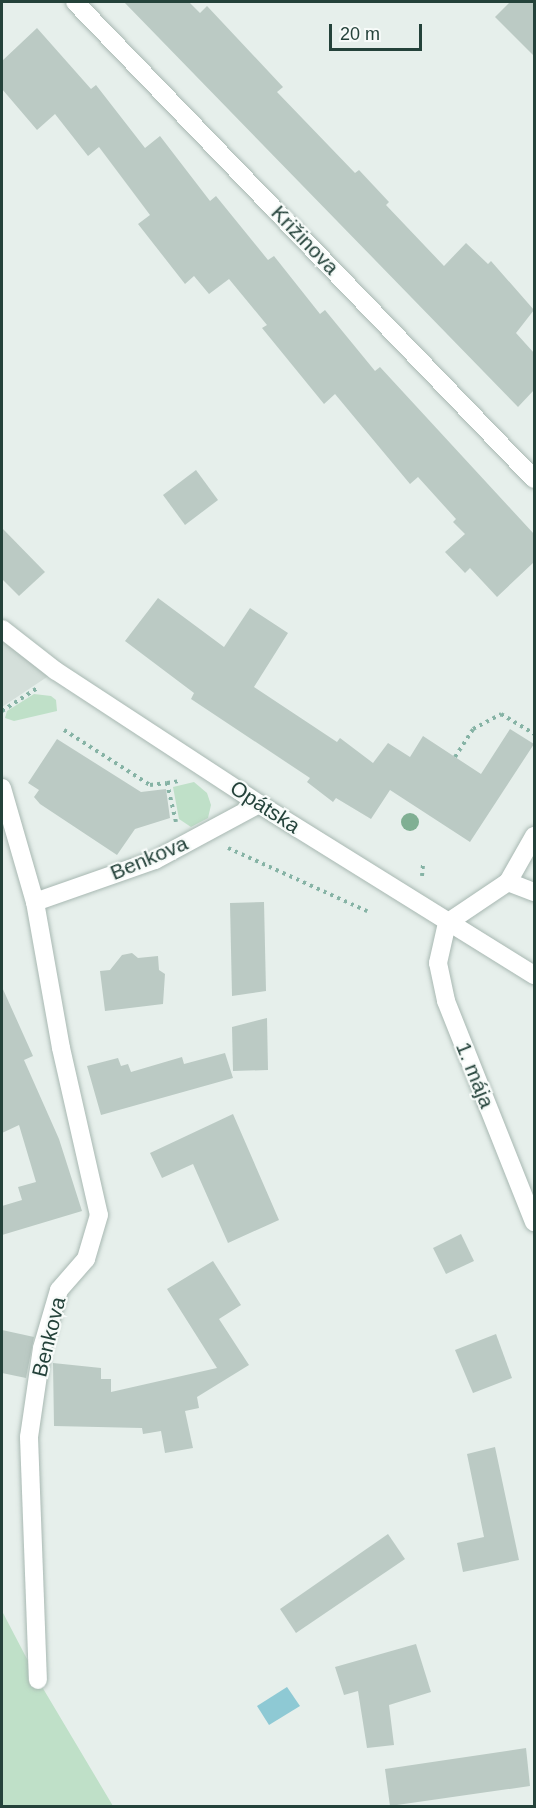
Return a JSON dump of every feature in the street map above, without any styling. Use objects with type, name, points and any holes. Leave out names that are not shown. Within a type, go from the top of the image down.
[{"type":"street","name":"Križinova","points":[[75,2],[534,479]]},
{"type":"street","name":"Opátska","points":[[2,628],[60,674],[259,804],[447,923],[531,970]]},
{"type":"street","name":"Benkova","points":[[2,788],[35,902],[61,1048],[99,1215],[86,1260],[59,1290],[42,1348],[29,1437],[38,1680]]},
{"type":"street","name":"Benkova","points":[[35,902],[155,860],[259,804]]},
{"type":"street","points":[[447,923],[508,882],[534,836]]},
{"type":"street","points":[[508,882],[534,892]]},
{"type":"street","name":"1. mája","points":[[447,923],[438,963],[446,1001],[534,1222]]},
{"type":"path","points":[[2,711],[60,674]]},
{"type":"path","points":[[455,757],[473,729],[501,714],[534,734]]},
{"type":"path","points":[[64,730],[150,785],[214,774]]},
{"type":"path","points":[[167,783],[174,821],[200,836],[367,910]]},
{"type":"shaded area","points":[[2,629],[56,671],[2,707]]},
{"type":"green space","points":[[34,694],[51,696],[56,700],[57,711],[14,721],[5,718],[7,711]]},
{"type":"green space","points":[[194,782],[207,793],[211,805],[208,818],[191,827],[179,819],[173,787]]},
{"type":"green space","points":[[2,1611],[38,1680],[113,1806],[2,1806]]},
{"type":"water","points":[[287,1687],[300,1706],[269,1725],[257,1706]]},
{"type":"building","points":[[124,2],[189,2],[200,13],[207,6],[283,87],[277,92],[355,173],[359,170],[389,202],[386,205],[444,266],[466,243],[488,264],[491,261],[534,310],[516,333],[534,353],[534,390],[518,407]]},
{"type":"building","points":[[510,2],[534,2],[534,56],[495,17]]},
{"type":"building","points":[[37,28],[91,89],[96,85],[145,148],[160,136],[210,201],[216,196],[268,260],[274,256],[320,314],[325,310],[375,371],[380,367],[534,534],[534,562],[497,597],[470,568],[465,573],[445,552],[465,534],[453,522],[456,519],[418,477],[410,484],[335,394],[324,404],[262,328],[267,325],[229,279],[209,294],[194,276],[185,284],[138,224],[150,215],[99,147],[88,156],[55,114],[37,130],[2,89],[2,61]]},
{"type":"building","points":[[196,470],[218,500],[185,525],[163,495]]},
{"type":"building","points":[[2,528],[45,572],[19,596],[2,579]]},
{"type":"building","points":[[158,598],[224,647],[250,608],[288,633],[254,687],[337,742],[340,738],[373,763],[388,743],[410,757],[423,736],[481,774],[510,729],[534,744],[470,842],[390,790],[371,819],[336,798],[333,802],[307,782],[310,778],[191,699],[194,693],[125,641]]},
{"type":"building","points":[[57,739],[141,792],[166,789],[170,818],[135,829],[117,855],[40,804],[34,797],[39,790],[28,783]]},
{"type":"building","points":[[264,902],[266,991],[232,996],[230,903]]},
{"type":"building","points":[[132,953],[138,958],[158,956],[159,970],[165,974],[163,1004],[105,1011],[100,971],[110,970],[122,955]]},
{"type":"building","points":[[2,987],[33,1056],[24,1060],[59,1139],[82,1211],[2,1235],[2,1206],[22,1200],[18,1187],[36,1182],[19,1125],[2,1133]]},
{"type":"building","points":[[267,1018],[268,1070],[233,1071],[232,1027]]},
{"type":"building","points":[[225,1053],[233,1078],[101,1115],[87,1066],[118,1058],[121,1066],[128,1064],[131,1072],[182,1057],[184,1064]]},
{"type":"building","points":[[233,1114],[279,1220],[228,1243],[193,1164],[162,1178],[150,1153]]},
{"type":"building","points":[[461,1234],[474,1261],[446,1274],[433,1248]]},
{"type":"building","points":[[213,1261],[241,1305],[219,1319],[249,1365],[197,1397],[199,1408],[185,1411],[193,1448],[165,1453],[161,1431],[143,1434],[142,1428],[54,1426],[53,1363],[101,1368],[101,1379],[111,1379],[111,1392],[217,1368],[167,1289]]},
{"type":"building","points":[[2,1330],[34,1337],[26,1378],[2,1373]]},
{"type":"building","points":[[496,1334],[512,1378],[473,1393],[455,1350]]},
{"type":"building","points":[[495,1447],[519,1560],[463,1572],[457,1543],[484,1537],[467,1454]]},
{"type":"building","points":[[388,1534],[405,1559],[296,1633],[280,1609]]},
{"type":"building","points":[[416,1644],[431,1692],[389,1705],[394,1745],[367,1748],[358,1691],[344,1695],[335,1667]]},
{"type":"building","points":[[526,1748],[530,1786],[390,1806],[385,1769]]}]
